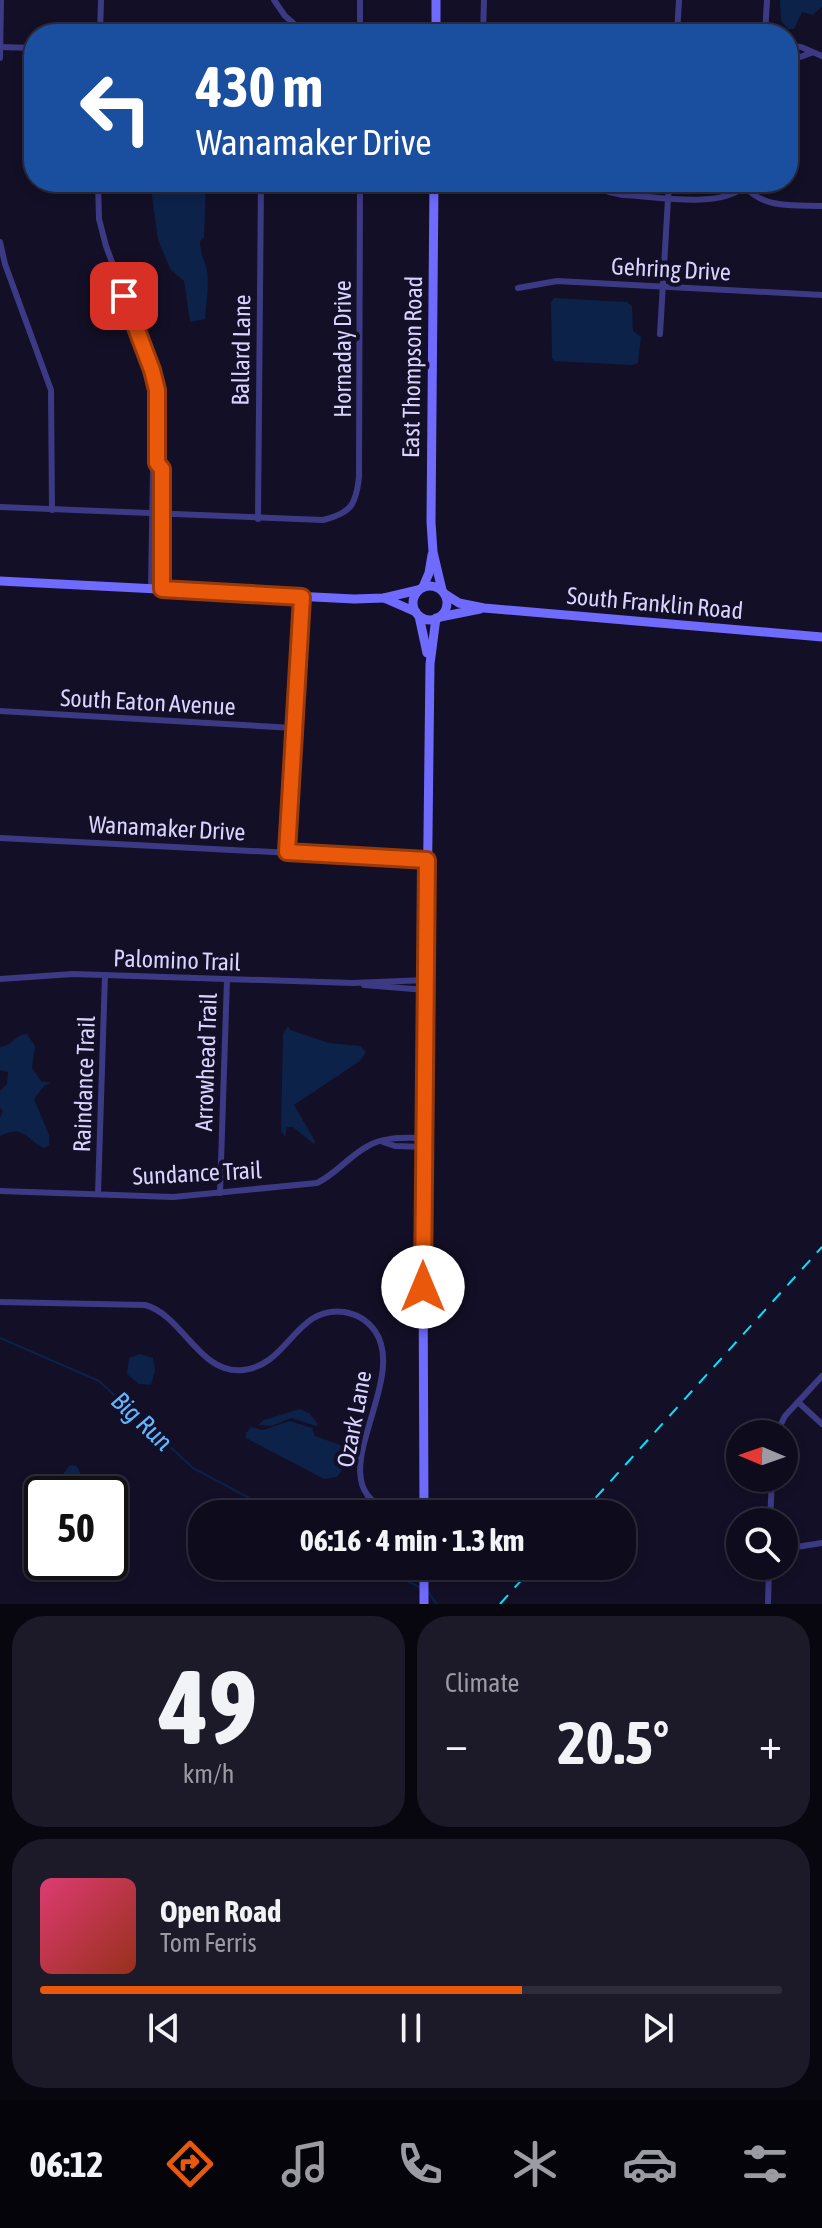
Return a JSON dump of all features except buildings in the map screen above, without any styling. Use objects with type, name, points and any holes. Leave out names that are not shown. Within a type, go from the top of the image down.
[{"type":"main road","points":[[436,0],[436,24]]},
{"type":"main road","name":"East Thompson Road","points":[[434,192],[431,522],[433,552],[443,592]]},
{"type":"main road","name":"East Thompson Road","points":[[420,589],[429,573],[433,552]]},
{"type":"main road","points":[[0,581],[302,597],[384,598],[433,586],[443,592],[446,607],[438,618],[430,664],[424,1142],[424,1500]]},
{"type":"main road","points":[[420,589],[413,599],[430,664]]},
{"type":"main road","name":"South Franklin Road","points":[[443,592],[459,603],[484,608],[822,637]]},
{"type":"main road","points":[[384,598],[426,619],[438,618]]},
{"type":"main road","name":"South Franklin Road","points":[[438,618],[484,608]]},
{"type":"main road","points":[[424,1580],[424,1601]]},
{"type":"street","points":[[0,58],[1,0]]},
{"type":"street","points":[[100,24],[101,0]]},
{"type":"street","points":[[274,0],[292,24]]},
{"type":"street","points":[[360,0],[360,24]]},
{"type":"street","points":[[483,24],[484,0]]},
{"type":"street","points":[[678,24],[679,0]]},
{"type":"street","points":[[766,24],[767,0]]},
{"type":"street","points":[[0,47],[24,48]]},
{"type":"street","points":[[798,47],[822,56]]},
{"type":"street","points":[[798,57],[811,53]]},
{"type":"street","points":[[98,192],[99,219],[106,246],[157,390],[157,463],[153,470],[156,589]]},
{"type":"street","name":"Ballard Lane","points":[[258,519],[261,192]]},
{"type":"street","name":"Hornaday Drive","points":[[258,519],[323,520],[346,512],[354,503],[359,477],[360,192]]},
{"type":"street","points":[[609,192],[713,199],[734,192]]},
{"type":"street","points":[[660,334],[668,192]]},
{"type":"street","points":[[751,192],[753,196],[771,204],[822,206]]},
{"type":"street","points":[[0,242],[5,264],[51,390],[52,510]]},
{"type":"street","name":"Gehring Drive","points":[[518,288],[557,281],[822,295]]},
{"type":"street","points":[[156,589],[162,515],[162,469],[157,463]]},
{"type":"street","points":[[0,507],[258,519]]},
{"type":"street","points":[[287,852],[302,597]]},
{"type":"street","name":"South Eaton Avenue","points":[[0,711],[294,728]]},
{"type":"street","name":"Wanamaker Drive","points":[[0,838],[427,860]]},
{"type":"street","name":"Palomino Trail","points":[[0,979],[58,974],[353,983],[393,989],[426,985]]},
{"type":"street","name":"Raindance Trail","points":[[98,1194],[105,975]]},
{"type":"street","name":"Arrowhead Trail","points":[[220,1193],[227,979]]},
{"type":"street","name":"Sundance Trail","points":[[0,1191],[173,1197],[317,1183],[369,1145],[383,1142],[395,1146],[424,1142]]},
{"type":"street","name":"Ozark Lane","points":[[0,1302],[118,1304],[158,1308],[209,1360],[230,1370],[243,1370],[267,1362],[313,1316],[326,1312],[353,1314],[365,1320],[375,1331],[383,1354],[381,1383],[360,1460],[359,1478],[364,1492],[372,1500]]},
{"type":"street","points":[[783,1420],[822,1376]]},
{"type":"street","points":[[798,1402],[822,1424]]},
{"type":"street","points":[[798,1547],[822,1543]]},
{"type":"street","points":[[768,1604],[769,1580]]},
{"type":"water","points":[[780,0],[822,0],[822,6],[813,15],[802,12],[796,24],[784,24]]},
{"type":"water","points":[[151,192],[206,192],[204,238],[200,241],[208,278],[205,319],[190,322],[184,281],[171,270],[158,240]]},
{"type":"water","points":[[554,298],[627,302],[632,306],[633,331],[641,337],[638,363],[554,361],[551,303]]},
{"type":"water","points":[[288,1026],[290,1030],[329,1043],[360,1046],[366,1052],[360,1061],[294,1105],[314,1144],[293,1127],[287,1127],[285,1137],[281,1131],[283,1034]]},
{"type":"water","points":[[27,1034],[35,1046],[32,1068],[41,1081],[51,1083],[44,1086],[34,1099],[49,1135],[49,1145],[44,1148],[20,1132],[0,1136],[3,1111],[0,1108],[0,1091],[7,1084],[8,1072],[0,1070],[0,1047]]},
{"type":"water","points":[[140,1354],[153,1358],[155,1371],[151,1385],[139,1384],[127,1374],[129,1358]]},
{"type":"water","points":[[300,1409],[309,1413],[318,1424],[291,1418],[272,1426],[258,1425],[264,1420]]},
{"type":"water","points":[[290,1421],[312,1428],[315,1436],[343,1446],[342,1470],[337,1477],[324,1479],[246,1438],[251,1427],[263,1430]]},
{"type":"water","points":[[70,1465],[76,1466],[81,1476],[62,1476]]},
{"type":"waterway","name":"Big Run","points":[[0,1338],[99,1381],[193,1468],[253,1500]]},
{"type":"waterway","name":"Big Run","points":[[406,1580],[419,1587]]},
{"type":"waterway","name":"Big Run","points":[[428,1592],[437,1604]]},
{"type":"railway","points":[[594,1500],[822,1247]]},
{"type":"railway","points":[[500,1604],[521,1580]]},
{"type":"route","points":[[124,296],[157,390],[157,463],[162,469],[162,589],[302,597],[287,852],[427,860],[423,1287]]}]
